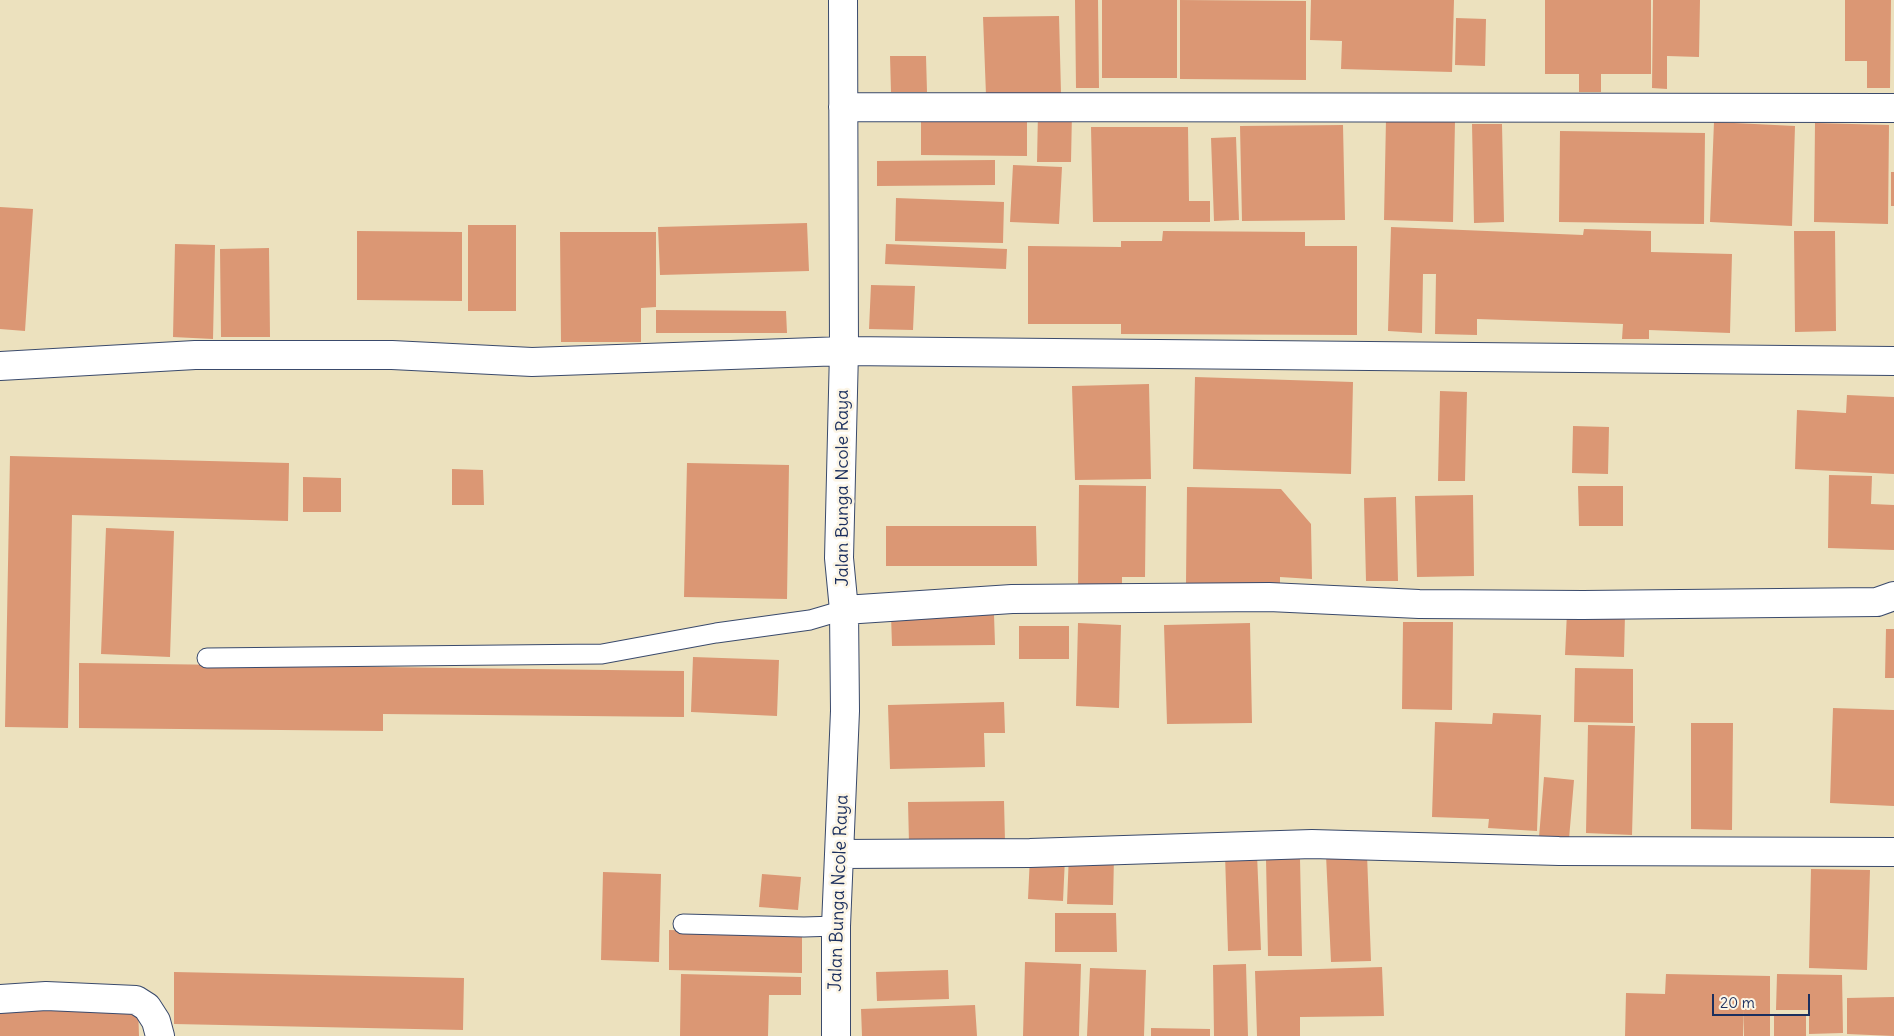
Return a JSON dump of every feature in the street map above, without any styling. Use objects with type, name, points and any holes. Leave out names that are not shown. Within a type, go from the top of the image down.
[{"type":"street","name":"Jalan Bunga Ncole Raya","points":[[836,1036],[836,926],[845,711],[844,610],[839,558],[844,351],[843,0]]},
{"type":"street","points":[[843,107],[1894,108]]},
{"type":"street","points":[[0,366],[195,355],[392,355],[532,362],[844,351],[1894,361]]},
{"type":"street","points":[[844,610],[1012,599],[1269,597],[1419,604],[1583,605],[1877,602],[1894,596]]},
{"type":"street","points":[[840,854],[1030,852],[1312,844],[1569,851],[1894,852]]},
{"type":"street","points":[[0,998],[46,996],[136,1000],[147,1007],[156,1020],[160,1036]]},
{"type":"lane","points":[[207,658],[602,654],[716,633],[810,620],[844,610]]},
{"type":"lane","points":[[684,924],[836,926]]},
{"type":"building","points":[[1075,0],[1098,0],[1099,88],[1076,88]]},
{"type":"building","points":[[1102,0],[1177,0],[1177,78],[1102,78]]},
{"type":"building","points":[[1180,0],[1306,1],[1306,80],[1180,79]]},
{"type":"building","points":[[1311,0],[1454,0],[1452,72],[1341,69],[1342,41],[1310,40]]},
{"type":"building","points":[[1545,0],[1651,0],[1651,74],[1601,74],[1601,92],[1579,92],[1579,74],[1545,74]]},
{"type":"building","points":[[1653,0],[1700,0],[1699,57],[1667,56],[1667,89],[1652,88]]},
{"type":"building","points":[[1845,0],[1891,0],[1890,88],[1867,88],[1867,61],[1845,61]]},
{"type":"building","points":[[1059,16],[1061,93],[986,95],[983,17]]},
{"type":"building","points":[[1456,18],[1486,19],[1485,66],[1455,65]]},
{"type":"building","points":[[890,56],[926,56],[927,92],[891,92]]},
{"type":"building","points":[[1038,112],[1072,112],[1071,162],[1037,162]]},
{"type":"building","points":[[921,113],[1027,114],[1027,156],[921,155]]},
{"type":"building","points":[[1386,119],[1455,121],[1453,222],[1384,220]]},
{"type":"building","points":[[1714,122],[1795,126],[1792,226],[1710,222]]},
{"type":"building","points":[[1815,123],[1889,125],[1888,224],[1814,222]]},
{"type":"building","points":[[1472,124],[1502,124],[1504,222],[1474,223]]},
{"type":"building","points":[[1343,125],[1345,220],[1242,221],[1240,126]]},
{"type":"building","points":[[1091,127],[1188,127],[1189,201],[1210,201],[1210,222],[1093,222]]},
{"type":"building","points":[[1560,131],[1705,133],[1704,224],[1559,222]]},
{"type":"building","points":[[1236,137],[1239,220],[1214,221],[1211,138]]},
{"type":"building","points":[[995,160],[995,185],[877,186],[877,161]]},
{"type":"building","points":[[1013,165],[1062,167],[1059,224],[1010,222]]},
{"type":"building","points":[[1891,172],[1894,172],[1894,206],[1891,206]]},
{"type":"building","points":[[896,198],[1004,202],[1003,243],[895,241]]},
{"type":"building","points":[[0,207],[33,209],[25,331],[0,329]]},
{"type":"building","points":[[807,223],[809,271],[660,275],[658,227]]},
{"type":"building","points":[[468,225],[516,225],[516,311],[468,311]]},
{"type":"building","points":[[1391,227],[1583,235],[1584,229],[1651,231],[1651,252],[1732,254],[1730,333],[1649,330],[1649,339],[1622,339],[1623,324],[1477,319],[1477,335],[1435,334],[1436,274],[1423,274],[1422,333],[1388,331]]},
{"type":"building","points":[[357,231],[462,232],[462,301],[357,300]]},
{"type":"building","points":[[1163,231],[1305,232],[1305,246],[1357,246],[1357,335],[1121,334],[1121,324],[1028,324],[1028,246],[1121,247],[1121,241],[1162,241]]},
{"type":"building","points":[[1794,231],[1835,231],[1836,331],[1795,332]]},
{"type":"building","points":[[560,232],[656,232],[656,307],[641,308],[641,342],[561,342]]},
{"type":"building","points":[[175,244],[215,245],[213,339],[173,337]]},
{"type":"building","points":[[886,244],[1007,249],[1006,269],[885,264]]},
{"type":"building","points":[[269,248],[270,337],[221,337],[220,249]]},
{"type":"building","points":[[871,285],[915,286],[913,330],[869,329]]},
{"type":"building","points":[[656,310],[786,311],[787,333],[656,333]]},
{"type":"building","points":[[1195,377],[1353,382],[1351,474],[1193,469]]},
{"type":"building","points":[[1149,384],[1151,479],[1075,480],[1072,386]]},
{"type":"building","points":[[1440,391],[1467,392],[1465,481],[1438,481]]},
{"type":"building","points":[[1847,395],[1894,397],[1894,474],[1795,469],[1797,410],[1846,413]]},
{"type":"building","points":[[1573,426],[1609,427],[1608,474],[1572,473]]},
{"type":"building","points":[[10,456],[289,463],[288,521],[72,515],[68,728],[5,727]]},
{"type":"building","points":[[687,463],[789,465],[787,599],[684,597]]},
{"type":"building","points":[[452,469],[483,470],[484,505],[452,505]]},
{"type":"building","points":[[1829,475],[1872,476],[1871,504],[1894,505],[1894,550],[1828,548]]},
{"type":"building","points":[[303,477],[341,478],[341,512],[303,512]]},
{"type":"building","points":[[1079,485],[1146,486],[1145,577],[1122,577],[1122,589],[1078,589]]},
{"type":"building","points":[[1578,486],[1623,486],[1623,526],[1579,526]]},
{"type":"building","points":[[1187,487],[1281,489],[1311,524],[1312,579],[1280,577],[1280,584],[1186,583]]},
{"type":"building","points":[[1473,495],[1474,576],[1417,577],[1415,496]]},
{"type":"building","points":[[1396,497],[1398,581],[1366,581],[1364,498]]},
{"type":"building","points":[[886,526],[1036,526],[1037,566],[886,566]]},
{"type":"building","points":[[106,528],[174,531],[170,657],[101,654]]},
{"type":"building","points":[[1567,612],[1625,614],[1624,657],[1565,655]]},
{"type":"building","points":[[994,614],[995,645],[892,646],[891,615]]},
{"type":"building","points":[[1403,622],[1453,622],[1452,710],[1402,709]]},
{"type":"building","points":[[1078,623],[1121,625],[1119,708],[1076,706]]},
{"type":"building","points":[[1250,623],[1252,723],[1167,724],[1164,625]]},
{"type":"building","points":[[1019,626],[1069,626],[1069,659],[1019,659]]},
{"type":"building","points":[[1886,629],[1894,629],[1894,678],[1885,678]]},
{"type":"building","points":[[693,657],[779,660],[777,716],[691,712]]},
{"type":"building","points":[[79,663],[684,671],[684,717],[383,714],[383,731],[79,728]]},
{"type":"building","points":[[1575,668],[1633,669],[1633,723],[1574,722]]},
{"type":"building","points":[[1004,702],[1005,733],[984,733],[985,767],[890,769],[888,705]]},
{"type":"building","points":[[1833,708],[1894,710],[1894,806],[1830,803]]},
{"type":"building","points":[[1493,713],[1541,715],[1537,831],[1488,828],[1489,819],[1432,817],[1435,722],[1492,724]]},
{"type":"building","points":[[1691,723],[1733,723],[1732,830],[1691,829]]},
{"type":"building","points":[[1588,725],[1635,726],[1632,835],[1586,833]]},
{"type":"building","points":[[1544,777],[1574,780],[1569,839],[1539,837]]},
{"type":"building","points":[[1004,801],[1005,841],[909,843],[908,802]]},
{"type":"building","points":[[1069,853],[1114,855],[1113,905],[1067,904]]},
{"type":"building","points":[[1225,854],[1257,854],[1261,950],[1228,951]]},
{"type":"building","points":[[1367,854],[1371,961],[1331,962],[1326,855]]},
{"type":"building","points":[[1030,856],[1065,858],[1063,901],[1028,899]]},
{"type":"building","points":[[1266,859],[1300,859],[1302,956],[1268,956]]},
{"type":"building","points":[[1811,869],[1870,870],[1867,970],[1809,968]]},
{"type":"building","points":[[603,872],[661,874],[659,962],[601,960]]},
{"type":"building","points":[[762,874],[801,877],[798,910],[759,907]]},
{"type":"building","points":[[1055,913],[1116,913],[1117,952],[1055,952]]},
{"type":"building","points":[[669,930],[802,933],[802,973],[669,970]]},
{"type":"building","points":[[1025,962],[1081,964],[1079,1036],[1023,1036]]},
{"type":"building","points":[[1246,964],[1248,1036],[1214,1036],[1213,965]]},
{"type":"building","points":[[1382,967],[1384,1016],[1300,1017],[1300,1036],[1257,1036],[1255,971]]},
{"type":"building","points":[[1090,968],[1146,970],[1144,1036],[1087,1036]]},
{"type":"building","points":[[948,970],[949,999],[877,1001],[876,972]]},
{"type":"building","points":[[174,972],[464,978],[463,1030],[174,1024]]},
{"type":"building","points":[[681,974],[801,977],[801,995],[769,995],[768,1036],[680,1036]]},
{"type":"building","points":[[1666,974],[1770,976],[1770,1036],[1744,1036],[1743,1010],[1743,1036],[1625,1036],[1626,993],[1665,994]]},
{"type":"building","points":[[1777,974],[1842,975],[1843,1033],[1809,1034],[1809,1010],[1776,1010]]},
{"type":"building","points":[[1894,997],[1894,1036],[1847,1034],[1847,998]]},
{"type":"building","points":[[138,1005],[139,1036],[0,1036],[0,1009]]},
{"type":"building","points":[[975,1005],[977,1036],[862,1036],[861,1009]]},
{"type":"building","points":[[1774,1014],[1806,1015],[1806,1036],[1774,1036]]},
{"type":"building","points":[[1151,1028],[1210,1029],[1210,1036],[1151,1036]]}]
